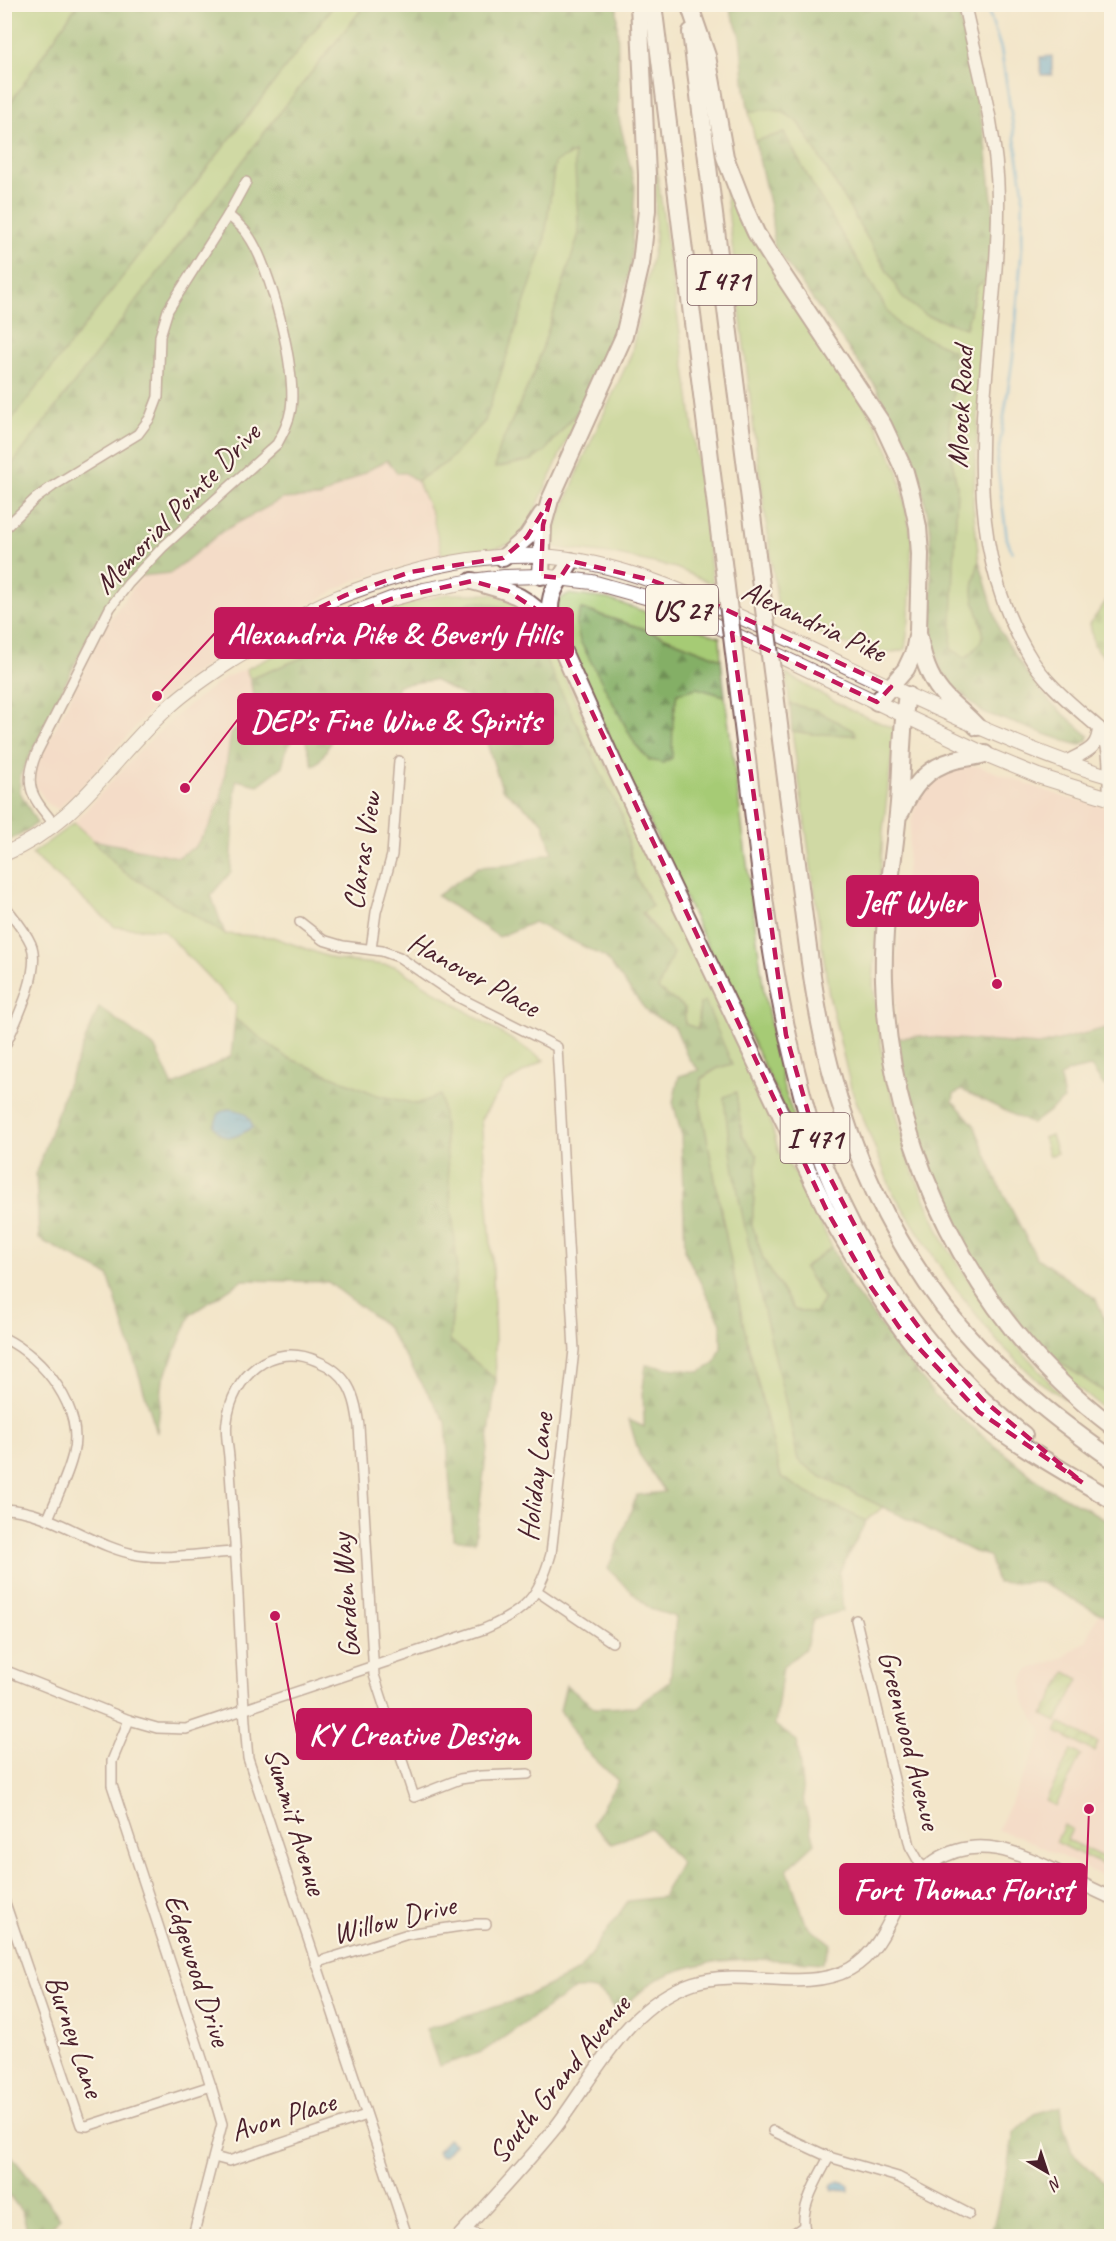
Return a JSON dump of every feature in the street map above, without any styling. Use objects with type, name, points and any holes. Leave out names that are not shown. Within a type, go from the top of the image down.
[{"type":"highway","points":[[541,576],[543,525],[550,500],[624,336],[641,264],[647,210],[639,4]]},
{"type":"highway","name":"I 471","points":[[653,4],[772,954],[784,1023],[823,1164],[851,1225],[882,1278],[932,1345],[982,1400],[1037,1447],[1083,1482],[1112,1500]]},
{"type":"highway","points":[[688,4],[707,56],[725,157],[756,233],[883,425],[905,472],[918,527],[920,554],[918,631],[914,652],[906,669],[877,702]]},
{"type":"highway","name":"I 471","points":[[688,4],[810,963],[830,1068],[849,1131],[877,1196],[918,1269],[944,1306],[975,1344],[1040,1405],[1112,1459]]},
{"type":"highway","points":[[503,558],[526,537],[550,500]]},
{"type":"highway","points":[[571,561],[550,599],[548,609],[552,627],[620,777],[827,1211],[867,1281],[899,1327],[965,1400],[1002,1431],[1083,1482]]},
{"type":"highway","points":[[472,581],[521,597],[531,603],[552,627]]},
{"type":"highway","points":[[918,631],[924,660],[932,678],[943,694],[977,727]]},
{"type":"highway","points":[[907,695],[884,978],[894,1069],[914,1148],[926,1181],[956,1244],[998,1310],[1029,1348],[1068,1389],[1112,1426]]},
{"type":"highway","points":[[897,824],[907,798],[919,781],[935,768],[953,760],[985,754]]},
{"type":"main road","name":"Moock Road","points":[[964,5],[988,110],[996,161],[998,196],[981,464],[986,527],[1001,595],[1027,654],[1043,675],[1099,728],[1106,738],[1110,750],[1111,799]]},
{"type":"main road","name":"Alexandria Pike","points":[[4,854],[25,846],[76,807],[170,706],[231,661],[283,632],[300,616],[346,594],[390,579],[443,564],[503,558],[541,556],[599,566],[633,575],[700,599],[977,727],[1065,763],[1110,776]]},
{"type":"main road","name":"Alexandria Pike","points":[[283,632],[309,630],[391,599],[472,581],[541,576],[592,582],[674,606],[985,754],[1038,776],[1111,799]]},
{"type":"main road","points":[[1099,728],[1112,741]]},
{"type":"main road","points":[[1065,763],[1095,746],[1099,728]]},
{"type":"main road","points":[[1094,795],[1110,776]]},
{"type":"main road","name":"South Grand Avenue","points":[[462,2233],[555,2127],[632,2021],[668,1995],[693,1983],[713,1979],[820,1979],[835,1976],[850,1969],[875,1946],[907,1887],[923,1869],[953,1851],[992,1846],[1020,1853],[1112,1898]]},
{"type":"street","points":[[4,529],[35,499],[138,434],[150,418],[158,397],[160,336],[168,310],[228,215],[246,182]]},
{"type":"street","name":"Memorial Pointe Drive","points":[[55,825],[35,800],[29,776],[37,752],[107,613],[128,584],[163,547],[278,444],[288,420],[291,408],[291,373],[284,336],[267,277],[256,248],[247,233],[228,215]]},
{"type":"street","name":"Claras View","points":[[371,949],[376,912],[392,855],[399,761]]},
{"type":"street","points":[[4,905],[32,946],[34,961],[32,977],[4,1048]]},
{"type":"street","name":"Hanover Place","points":[[300,922],[323,940],[344,946],[382,951],[399,957],[458,997],[557,1047]]},
{"type":"street","name":"Holiday Lane","points":[[243,1709],[501,1622],[520,1610],[542,1583],[551,1554],[574,1350],[557,1047]]},
{"type":"street","points":[[4,1338],[44,1368],[60,1390],[75,1422],[73,1454],[48,1519]]},
{"type":"street","name":"Garden Way","points":[[249,1373],[259,1364],[274,1358],[296,1355],[308,1357],[333,1370],[345,1381],[352,1395],[359,1426],[374,1676],[414,1797],[460,1779],[528,1774]]},
{"type":"street","name":"Summit Avenue","points":[[249,1373],[232,1395],[226,1424],[248,1758],[407,2236]]},
{"type":"street","points":[[4,1509],[20,1510],[48,1519],[138,1555],[236,1552]]},
{"type":"street","points":[[537,1591],[612,1642]]},
{"type":"street","name":"Greenwood Avenue","points":[[855,1620],[910,1846],[923,1869]]},
{"type":"street","points":[[4,1670],[129,1720],[157,1728],[186,1729],[243,1709]]},
{"type":"street","name":"Edgewood Drive","points":[[129,1720],[112,1761],[112,1785],[222,2124],[193,2236]]},
{"type":"street","name":"Burney Lane","points":[[4,1900],[81,2124],[87,2126],[211,2086]]},
{"type":"street","name":"Willow Drive","points":[[315,1963],[408,1934],[486,1924]]},
{"type":"street","name":"Avon Place","points":[[214,2157],[229,2161],[366,2115]]},
{"type":"street","points":[[773,2131],[829,2157],[898,2177],[969,2214]]},
{"type":"street","points":[[808,2236],[804,2227],[810,2194],[829,2157]]},
{"type":"street","points":[[790,2236],[804,2227]]},
{"type":"street","points":[[462,2233],[480,2236]]},
{"type":"highlighted area","points":[[550,500],[543,525],[541,576],[560,578],[571,561],[651,580],[716,605],[891,687],[877,702],[732,633],[786,1035],[823,1164],[882,1278],[932,1345],[983,1400],[1083,1483],[979,1412],[899,1327],[867,1281],[827,1211],[552,627],[540,612],[508,591],[472,581],[391,599],[309,630],[283,632],[300,617],[346,595],[410,572],[503,558],[527,537]]},
{"type":"shaded area","points":[[387,460],[397,473],[405,473],[417,481],[432,514],[442,555],[353,581],[245,639],[180,684],[147,714],[85,783],[58,809],[48,804],[36,787],[34,771],[107,623],[142,576],[171,573],[223,531],[282,499],[320,497]]},
{"type":"shaded area","points":[[246,669],[256,710],[227,768],[221,798],[209,827],[195,847],[178,857],[93,840],[74,823],[140,750],[181,711],[226,677]]},
{"type":"shaded area","points":[[965,765],[978,766],[1067,798],[1111,807],[1111,1028],[1039,1045],[918,1036],[898,1037],[894,982],[912,816],[919,794],[929,782],[948,771]]},
{"type":"shaded area","points":[[1099,1613],[1111,1617],[1111,1880],[1021,1837],[998,1830],[1043,1734],[1024,1700],[1022,1682],[1028,1670],[1064,1657],[1086,1641]]},
{"type":"green space","points":[[4,5],[77,5],[5,111],[4,111]]},
{"type":"green space","points":[[77,5],[334,5],[5,428],[5,111]]},
{"type":"green space","points":[[334,5],[365,5],[281,111],[5,475],[4,428]]},
{"type":"green space","points":[[365,5],[617,5],[619,119],[635,186],[631,265],[613,336],[582,406],[545,451],[532,460],[495,468],[498,451],[535,371],[579,234],[574,153],[555,162],[544,244],[485,421],[447,462],[417,481],[405,473],[397,473],[387,460],[320,497],[282,499],[223,531],[171,573],[133,575],[98,617],[20,776],[20,792],[37,823],[5,842],[4,475],[281,111]]},
{"type":"green space","points":[[728,5],[957,5],[986,143],[994,216],[989,278],[977,286],[966,328],[925,315],[903,298],[800,124],[776,110],[749,112],[740,35]]},
{"type":"green space","points":[[766,109],[785,112],[800,124],[903,298],[925,315],[966,328],[977,286],[989,278],[973,504],[979,561],[973,590],[983,633],[979,647],[965,658],[951,649],[957,487],[949,424],[955,380],[953,351],[899,326],[886,310],[784,133],[755,141],[749,112]]},
{"type":"green space","points":[[784,133],[813,186],[887,310],[899,326],[953,350],[955,380],[949,425],[957,487],[951,649],[965,658],[981,641],[982,626],[973,590],[979,561],[1000,631],[1026,672],[1050,702],[1089,736],[1087,741],[1079,745],[982,712],[953,686],[941,670],[933,639],[930,524],[916,466],[876,387],[774,246],[771,212],[755,141]]},
{"type":"green space","points":[[575,153],[579,234],[535,371],[498,451],[495,468],[532,460],[545,451],[582,406],[528,526],[512,543],[496,548],[442,555],[432,514],[417,481],[447,462],[524,300],[544,244],[555,161]]},
{"type":"green space","points":[[656,165],[713,584],[676,568],[618,555],[560,548],[552,544],[552,536],[584,457],[631,355],[655,244]]},
{"type":"green space","points":[[724,176],[876,424],[898,471],[912,538],[909,620],[905,649],[891,652],[858,648],[779,615],[756,447]]},
{"type":"green space","points":[[448,594],[494,594],[530,610],[542,629],[766,1106],[779,1153],[798,1177],[832,1247],[804,1268],[824,1299],[815,1314],[794,1310],[763,1259],[752,1225],[757,1155],[742,1135],[736,1093],[724,1097],[798,1460],[820,1476],[883,1507],[866,1521],[809,1494],[781,1477],[743,1323],[700,1103],[701,1079],[718,1068],[732,1064],[700,1004],[698,1029],[685,1024],[685,1008],[658,989],[657,930],[642,912],[652,906],[636,877],[622,816],[603,780],[475,601],[378,627],[250,679],[246,669],[325,631],[387,609]]},
{"type":"green space","points":[[568,594],[608,599],[720,637],[721,659],[644,629],[582,609],[576,623],[673,720],[677,693],[697,688],[725,696],[764,992],[783,1085],[810,1164],[570,653],[556,615],[558,601]]},
{"type":"green space","points":[[1111,594],[1111,666],[1094,645],[1090,624]]},
{"type":"green space","points":[[476,601],[507,608],[532,632],[622,816],[636,877],[652,906],[642,913],[673,953],[658,989],[685,1008],[685,1024],[698,1029],[700,1004],[705,1001],[732,1064],[718,1068],[701,1078],[700,1103],[743,1323],[781,1477],[809,1494],[866,1521],[839,1573],[843,1611],[813,1619],[806,1648],[783,1667],[775,1725],[797,1741],[804,1803],[815,1843],[787,1869],[806,1924],[831,1944],[822,1963],[761,1959],[701,1964],[656,1980],[618,2012],[596,1990],[575,1989],[482,2052],[439,2066],[426,2029],[520,1999],[579,1971],[628,1901],[662,1897],[681,1863],[650,1828],[612,1844],[592,1824],[618,1781],[583,1748],[560,1710],[566,1685],[595,1708],[635,1707],[670,1681],[676,1617],[650,1609],[608,1569],[637,1495],[665,1492],[639,1454],[629,1420],[644,1427],[643,1388],[646,1365],[700,1372],[715,1363],[721,1348],[721,1323],[685,1252],[681,1133],[673,1102],[679,1076],[699,1070],[688,1058],[675,1027],[648,1013],[605,957],[534,922],[499,937],[437,896],[478,867],[509,865],[552,853],[543,822],[502,789],[473,701],[434,680],[398,685],[388,721],[370,699],[352,711],[343,719],[326,750],[313,766],[303,732],[287,747],[282,767],[258,785],[236,780],[231,872],[211,895],[225,934],[124,872],[93,840],[178,857],[195,847],[209,827],[221,798],[231,734],[256,710],[250,679],[378,627]]},
{"type":"green space","points":[[581,609],[644,629],[721,659],[725,696],[697,688],[677,693],[673,720],[672,758],[663,763],[649,760],[635,744],[580,641],[576,623]]},
{"type":"green space","points":[[786,674],[848,709],[895,729],[883,830],[873,985],[883,1057],[908,1160],[944,1242],[997,1323],[1065,1399],[1037,1380],[997,1341],[947,1277],[892,1191],[851,1088],[829,995],[792,731],[855,735],[816,710],[790,704]]},
{"type":"green space","points":[[790,704],[816,710],[854,731],[856,735],[792,731]]},
{"type":"green space","points":[[74,823],[124,872],[225,934],[273,937],[337,960],[395,966],[544,1060],[504,1084],[481,1119],[493,1270],[496,1380],[450,1340],[457,1263],[416,1104],[377,1095],[286,1057],[235,1019],[236,1006],[163,930],[115,927],[32,854]]},
{"type":"green space","points":[[99,1007],[155,1048],[173,1086],[231,1056],[235,1019],[286,1057],[377,1095],[416,1104],[441,1095],[457,1263],[450,1340],[496,1380],[475,1542],[453,1539],[446,1422],[386,1326],[328,1282],[243,1280],[191,1314],[163,1380],[157,1433],[108,1275],[39,1239],[36,1174],[65,1090]]},
{"type":"green space","points":[[1111,1028],[1111,1084],[1104,1086],[1091,1067],[1067,1072],[1060,1078],[1064,1100],[1032,1124],[962,1090],[954,1094],[953,1101],[974,1125],[998,1183],[1036,1257],[1096,1299],[1111,1329],[1111,1396],[1039,1349],[997,1297],[957,1230],[925,1156],[908,1101],[898,1038],[918,1036],[1039,1045]]},
{"type":"green space","points":[[736,1092],[742,1135],[757,1155],[752,1225],[763,1259],[794,1310],[815,1313],[824,1299],[804,1268],[832,1247],[852,1288],[935,1396],[1044,1486],[1111,1522],[1111,1617],[1040,1582],[997,1583],[989,1556],[974,1552],[820,1476],[798,1460],[737,1189],[724,1097]]},
{"type":"green space","points":[[1051,1135],[1057,1153],[1049,1156],[1043,1138]]},
{"type":"green space","points":[[1039,1349],[1111,1396],[1111,1415],[1065,1377]]},
{"type":"green space","points":[[1066,1672],[1079,1679],[1057,1722],[1043,1715]]},
{"type":"green space","points":[[1060,1723],[1098,1743],[1094,1752],[1056,1732]]},
{"type":"green space","points":[[1071,1750],[1081,1755],[1056,1806],[1046,1801]]},
{"type":"green space","points":[[1064,1825],[1072,1829],[1067,1840],[1111,1861],[1111,1869],[1056,1842]]},
{"type":"green space","points":[[1061,2106],[1063,2125],[1072,2152],[1110,2188],[1110,2236],[995,2236],[992,2230],[1014,2133],[1034,2114]]},
{"type":"green space","points":[[4,2146],[60,2218],[41,2236],[29,2236],[22,2212],[5,2190]]},
{"type":"water","points":[[1052,56],[1052,75],[1041,75],[1040,57]]},
{"type":"water","points":[[227,1109],[244,1113],[253,1127],[237,1136],[222,1135],[214,1126],[219,1113]]},
{"type":"water","points":[[448,2139],[454,2144],[444,2156],[439,2155],[437,2151]]},
{"type":"water","points":[[838,2181],[846,2183],[849,2191],[833,2190],[831,2186]]},
{"type":"waterway","points":[[986,4],[1001,49],[1023,190],[1022,245],[1013,357],[997,463],[1007,539],[1012,552]]},
{"type":"place","name":"Alexandria Pike & Beverly Hills","points":[[157,696]]},
{"type":"place","name":"DEP's Fine Wine & Spirits","points":[[185,788]]},
{"type":"place","name":"Jeff Wyler","points":[[997,984]]},
{"type":"place","name":"KY Creative Design","points":[[275,1616]]},
{"type":"place","name":"Fort Thomas Florist","points":[[1089,1809]]}]
